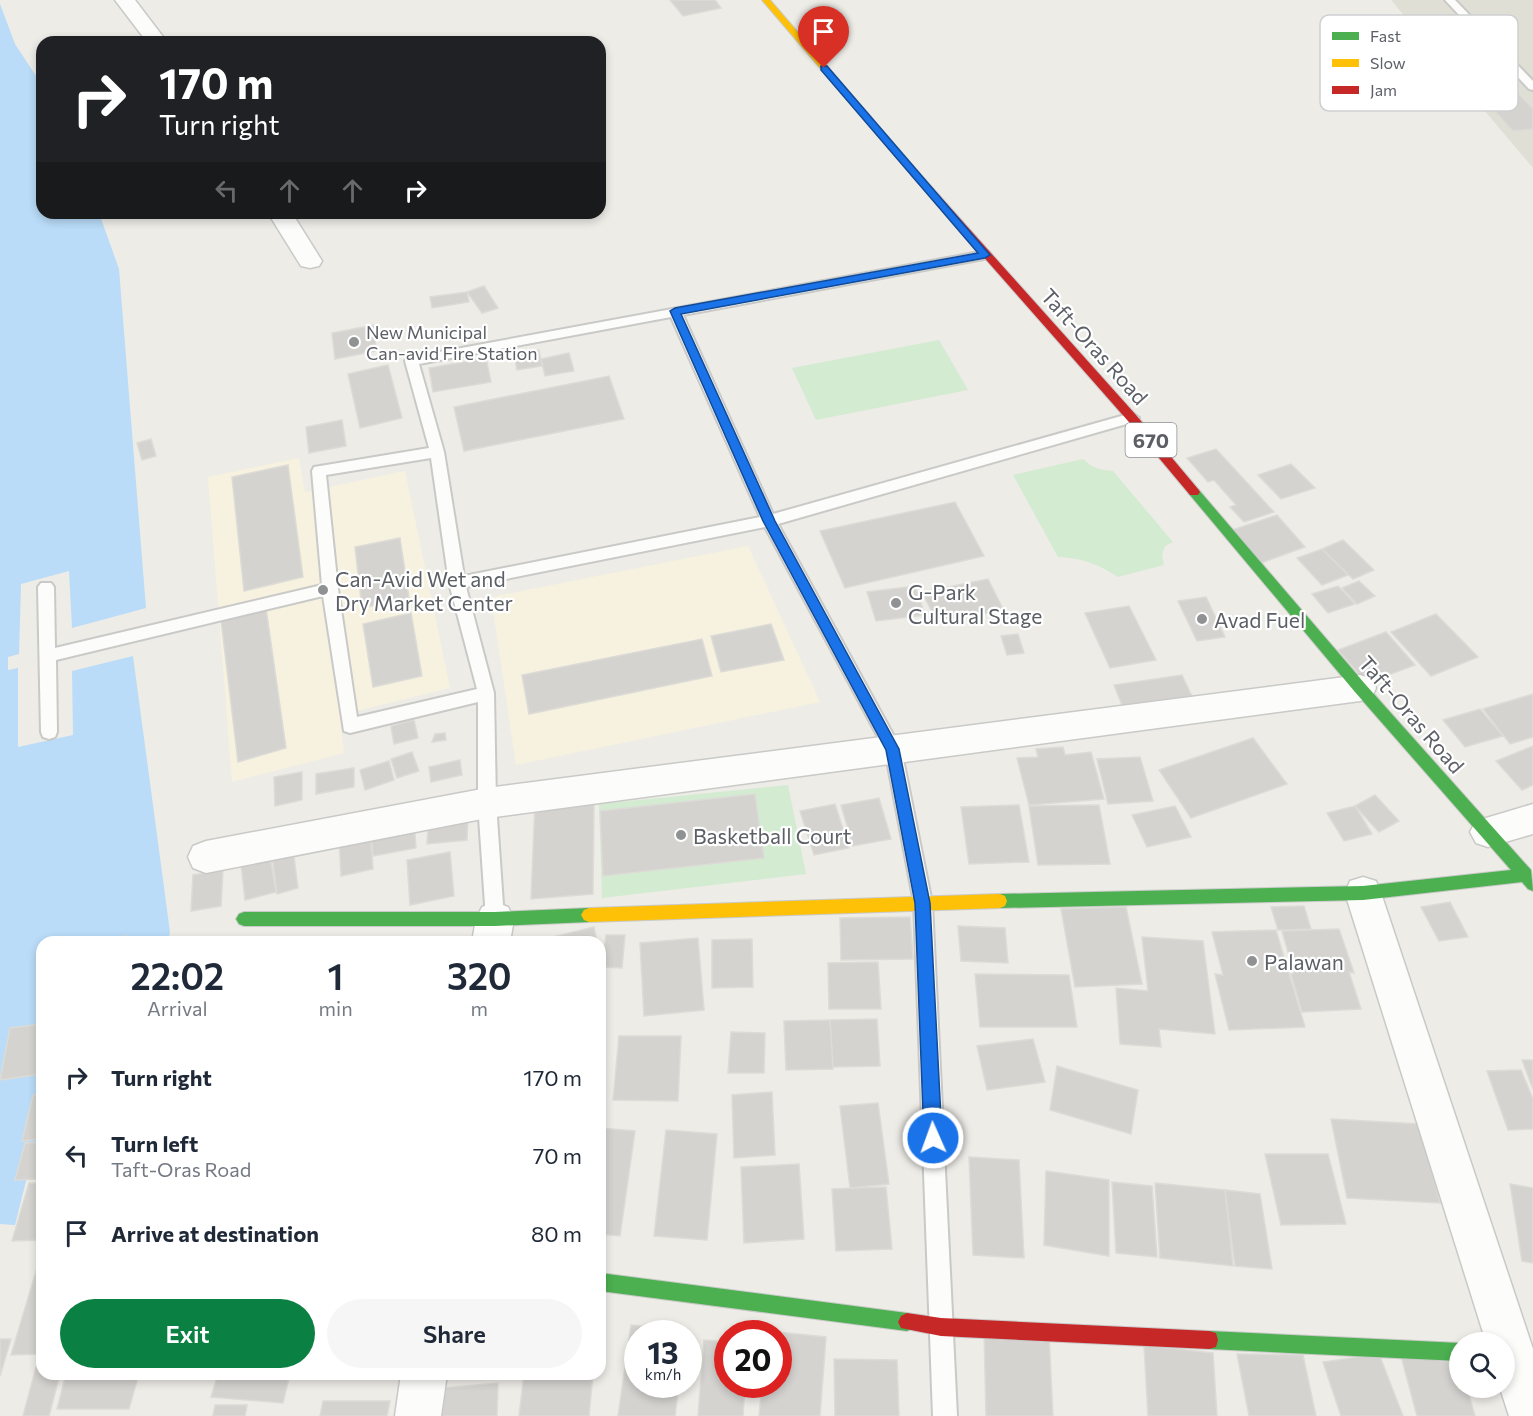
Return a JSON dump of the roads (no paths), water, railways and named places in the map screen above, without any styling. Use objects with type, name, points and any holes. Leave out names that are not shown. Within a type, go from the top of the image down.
[{"type":"main road","name":"Taft-Oras Road","points":[[766,0],[985,255],[1132,418],[1360,688],[1529,880]]},
{"type":"main road","points":[[244,919],[493,931],[923,903],[1363,893],[1529,880]]},
{"type":"main road","points":[[606,1283],[941,1327],[1449,1351]]},
{"type":"street","points":[[125,0],[152,36]]},
{"type":"street","points":[[284,219],[310,261]]},
{"type":"street","points":[[206,857],[487,803],[1360,688]]},
{"type":"street","points":[[1488,832],[1533,819]]},
{"type":"street","points":[[1363,893],[1516,1354],[1532,1416]]},
{"type":"street","points":[[418,1416],[423,1380]]},
{"type":"lane","points":[[1450,0],[1464,15]]},
{"type":"lane","points":[[1518,71],[1533,87]]},
{"type":"lane","points":[[493,931],[487,803],[486,693],[456,583],[437,452],[412,361],[985,255]]},
{"type":"lane","points":[[675,311],[769,521],[892,749],[923,903],[945,1416]]},
{"type":"lane","points":[[456,583],[769,521],[1132,418]]},
{"type":"lane","points":[[437,452],[319,471],[330,589],[350,726],[486,693]]},
{"type":"lane","points":[[46,587],[49,732]]},
{"type":"lane","points":[[47,656],[330,589]]},
{"type":"water","points":[[0,4],[15,44],[36,76],[36,219],[101,219],[119,269],[146,608],[72,628],[69,571],[21,584],[19,654],[8,657],[8,670],[18,668],[18,747],[73,735],[72,671],[133,656],[170,932],[169,936],[36,936],[36,1141],[15,1225],[0,1224]]},
{"type":"place","name":"New Municipal Can-avid Fire Station","points":[[354,342]]},
{"type":"place","name":"Can-Avid Wet and Dry Market Center","points":[[323,590]]},
{"type":"place","name":"G-Park Cultural Stage","points":[[896,603]]},
{"type":"place","name":"Avad Fuel","points":[[1202,619]]},
{"type":"place","name":"Basketball Court","points":[[681,835]]},
{"type":"place","name":"Palawan","points":[[1252,961]]}]
